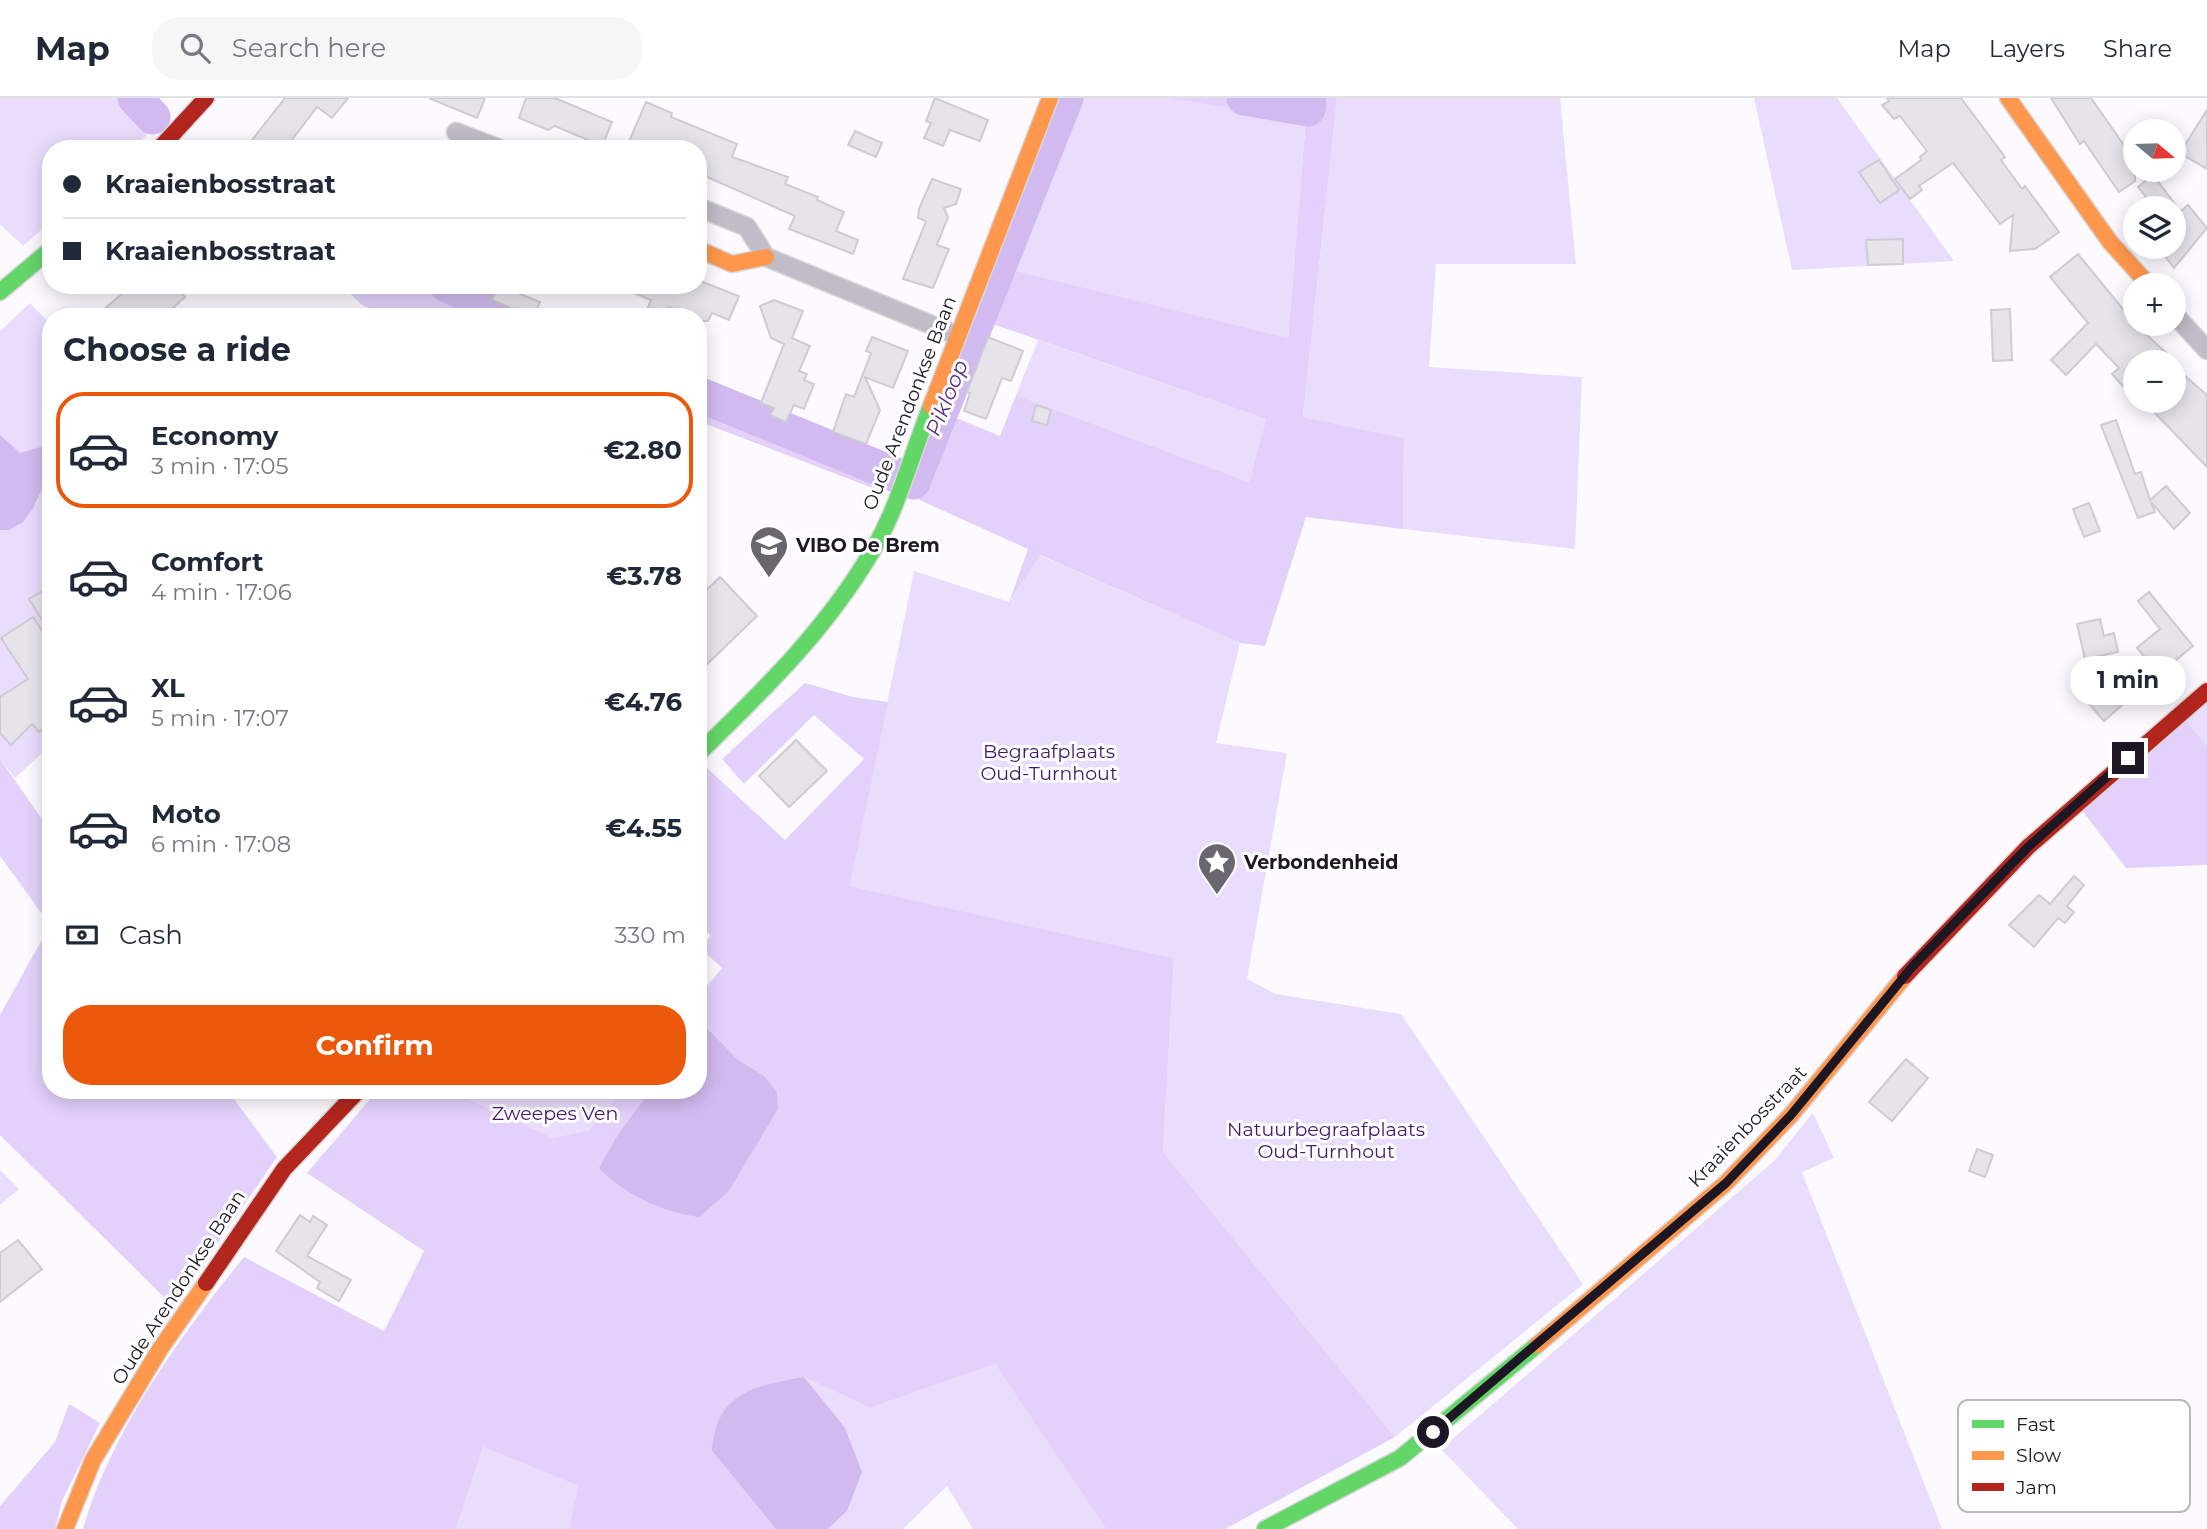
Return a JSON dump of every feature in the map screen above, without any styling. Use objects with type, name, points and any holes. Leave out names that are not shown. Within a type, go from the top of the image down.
[{"type":"street","points":[[167,140],[206,98]]},
{"type":"street","name":"Oude Arendonkse Baan","points":[[707,745],[791,663],[838,605],[879,539],[912,460],[956,335],[1050,98]]},
{"type":"street","points":[[2008,98],[2110,242],[2137,273]]},
{"type":"street","points":[[456,132],[477,140]]},
{"type":"street","points":[[707,211],[747,227],[766,257]]},
{"type":"street","points":[[707,253],[732,264],[766,257],[956,335]]},
{"type":"street","points":[[0,292],[42,257]]},
{"type":"street","points":[[2186,327],[2207,350]]},
{"type":"street","name":"Kraaienbosstraat","points":[[1265,1529],[1400,1458],[1467,1405],[1726,1183],[1791,1115],[1912,967],[2028,847],[2207,691]]},
{"type":"street","name":"Oude Arendonkse Baan","points":[[65,1529],[93,1460],[160,1349],[284,1169],[350,1099]]},
{"type":"green space","points":[[0,98],[130,98],[157,126],[141,140],[42,140],[42,229],[23,246],[0,224]]},
{"type":"green space","points":[[1074,98],[1166,98],[1306,118],[1288,338],[1005,268]]},
{"type":"green space","points":[[1337,98],[1560,98],[1576,264],[1436,264],[1429,367],[1582,377],[1575,549],[1403,529],[1404,438],[1303,417]]},
{"type":"green space","points":[[1754,98],[1837,98],[1954,261],[1792,270]]},
{"type":"green space","points":[[30,303],[42,316],[42,753],[15,778],[0,759],[0,331]]},
{"type":"green space","points":[[1038,340],[1266,419],[1249,482],[1016,395]]},
{"type":"green space","points":[[1039,555],[1240,643],[1216,743],[1287,753],[1247,979],[1276,994],[1401,1014],[1583,1284],[1395,1437],[1163,1152],[1174,958],[850,886],[914,571],[1009,602]]},
{"type":"green space","points":[[2207,703],[2207,746],[2184,718]]},
{"type":"green space","name":"Zweepes Ven","points":[[468,1099],[615,1099],[589,1130],[553,1138]]},
{"type":"green space","points":[[1813,1113],[1834,1158],[1802,1172],[1942,1529],[1518,1529],[1441,1449],[1774,1161]]},
{"type":"green space","points":[[0,1170],[19,1189],[0,1205]]},
{"type":"green space","points":[[995,1364],[1106,1529],[973,1529],[947,1486],[903,1529],[828,1529],[847,1511],[804,1377],[870,1408]]},
{"type":"green space","points":[[483,1447],[578,1486],[569,1529],[456,1529]]},
{"type":"shaded area","points":[[1166,98],[1337,98],[1303,417],[1404,438],[1403,529],[1306,517],[1265,646],[1240,643],[1040,555],[1009,602],[1028,549],[913,497],[944,413],[1000,436],[1016,395],[1249,482],[1266,419],[984,321],[1005,268],[1288,338],[1306,119]]},
{"type":"shaded area","points":[[350,294],[470,294],[501,308],[369,308]]},
{"type":"shaded area","points":[[707,398],[891,473],[883,492],[707,424]]},
{"type":"shaded area","points":[[0,435],[20,453],[42,447],[42,489],[23,522],[9,530],[0,530]]},
{"type":"shaded area","points":[[805,683],[853,697],[888,702],[850,886],[1174,958],[1163,1152],[1395,1437],[1225,1529],[1106,1529],[995,1364],[870,1408],[804,1377],[712,1451],[776,1529],[569,1529],[578,1486],[483,1447],[456,1529],[83,1529],[110,1458],[150,1386],[196,1318],[244,1257],[384,1331],[424,1251],[307,1173],[370,1099],[468,1099],[553,1138],[589,1130],[615,1099],[644,1099],[618,1134],[600,1168],[763,1075],[737,1059],[707,1028],[707,986],[722,968],[707,954],[707,940],[711,936],[707,932],[707,768],[785,840],[864,759],[814,715],[744,784],[722,759]]},
{"type":"shaded area","points":[[2184,718],[2207,746],[2207,865],[2126,868],[2081,809]]},
{"type":"shaded area","points":[[0,759],[42,819],[42,914],[0,856]]},
{"type":"shaded area","points":[[42,939],[42,1099],[234,1099],[277,1157],[174,1307],[0,1135],[0,1015]]},
{"type":"shaded area","points":[[707,1028],[737,1059],[763,1075],[777,1092],[778,1109],[728,1192],[699,1217],[645,1201],[620,1186],[599,1168],[618,1134],[644,1099],[707,1099]]},
{"type":"shaded area","points":[[804,1377],[845,1428],[862,1472],[847,1511],[828,1529],[776,1529],[712,1451],[715,1431],[721,1416],[741,1395],[769,1384]]},
{"type":"shaded area","points":[[69,1404],[100,1423],[62,1501],[55,1529],[0,1529],[0,1506],[55,1442]]},
{"type":"building","points":[[285,98],[348,98],[332,118],[317,107],[292,140],[252,140]]},
{"type":"building","points":[[429,98],[485,98],[477,118]]},
{"type":"building","points":[[526,98],[555,98],[612,122],[604,140],[588,140],[555,126],[548,130],[519,118]]},
{"type":"building","points":[[935,98],[988,120],[980,141],[950,130],[943,146],[924,138],[931,123],[926,121]]},
{"type":"building","points":[[1887,98],[1961,98],[2005,157],[2001,160],[2022,189],[2025,186],[2059,232],[2035,249],[2010,251],[2013,215],[2000,224],[1953,163],[1919,186],[1922,190],[1910,199],[1895,179],[1921,160],[1920,157],[1927,151],[1900,116],[1894,119],[1882,105],[1889,101]]},
{"type":"building","points":[[2051,98],[2091,98],[2123,144],[2123,182],[2134,182],[2119,192],[2084,141],[2080,144]]},
{"type":"building","points":[[646,102],[672,113],[671,117],[737,144],[732,157],[788,177],[785,184],[818,197],[817,200],[844,212],[836,231],[858,240],[853,254],[789,229],[795,216],[707,177],[707,140],[630,140]]},
{"type":"building","points":[[2207,110],[2207,169],[2186,157],[2186,143]]},
{"type":"building","points":[[855,131],[882,143],[876,157],[848,145]]},
{"type":"building","points":[[1879,160],[1899,190],[1880,203],[1859,172]]},
{"type":"building","points":[[932,179],[961,189],[956,204],[944,208],[948,217],[937,245],[949,249],[933,288],[903,279],[926,221],[918,218],[919,209]]},
{"type":"building","points":[[2144,182],[2158,182],[2169,196],[2145,196],[2138,187]]},
{"type":"building","points":[[2188,205],[2207,228],[2186,253]]},
{"type":"building","points":[[1903,239],[1903,264],[1868,265],[1866,240]]},
{"type":"building","points":[[2078,254],[2123,309],[2123,336],[2148,336],[2163,350],[2123,350],[2123,386],[2112,374],[2119,368],[2096,344],[2066,375],[2051,360],[2088,323],[2050,277]]},
{"type":"building","points":[[2167,259],[2181,259],[2174,268]]},
{"type":"building","points":[[707,284],[739,296],[729,320],[712,313],[708,321],[707,308],[648,308],[651,300],[636,294],[707,294]]},
{"type":"building","points":[[122,294],[182,294],[185,297],[173,308],[105,308]]},
{"type":"building","points":[[494,294],[520,294],[540,302],[538,308],[512,308],[492,300]]},
{"type":"building","points":[[774,300],[803,311],[792,338],[810,346],[799,371],[807,374],[804,380],[814,384],[804,409],[794,405],[786,422],[770,415],[774,408],[761,403],[784,344],[771,338],[760,306]]},
{"type":"building","points":[[2010,309],[2012,360],[1993,361],[1991,310]]},
{"type":"building","points":[[872,337],[908,351],[893,388],[865,377],[880,410],[866,444],[833,432],[846,394],[854,397],[871,353],[866,351]]},
{"type":"building","points":[[988,337],[1023,351],[1011,381],[1002,378],[986,419],[964,411],[970,393],[967,392]]},
{"type":"building","points":[[2186,377],[2207,395],[2207,467],[2155,413],[2186,413]]},
{"type":"building","points":[[1036,405],[1051,410],[1047,425],[1032,421]]},
{"type":"building","points":[[2116,420],[2135,474],[2141,472],[2150,500],[2166,486],[2190,513],[2174,529],[2151,502],[2155,512],[2138,518],[2101,425]]},
{"type":"building","points":[[2089,503],[2100,531],[2084,537],[2073,509]]},
{"type":"building","points":[[720,577],[757,616],[707,664],[707,589]]},
{"type":"building","points":[[42,591],[42,620],[29,599]]},
{"type":"building","points":[[2149,592],[2193,646],[2159,674],[2137,648],[2160,629],[2138,601]]},
{"type":"building","points":[[33,617],[42,630],[42,730],[39,732],[32,724],[11,745],[0,733],[0,697],[28,679],[1,638]]},
{"type":"building","points":[[2100,619],[2104,636],[2114,633],[2118,652],[2085,659],[2077,624]]},
{"type":"building","points":[[2103,671],[2128,700],[2104,721],[2084,698],[2094,691],[2088,683]]},
{"type":"building","points":[[796,740],[827,771],[789,807],[759,776]]},
{"type":"building","points":[[2074,876],[2084,885],[2067,906],[2074,912],[2065,923],[2058,918],[2034,947],[2009,925],[2039,895],[2050,904]]},
{"type":"building","points":[[1906,1059],[1928,1078],[1892,1121],[1869,1102]]},
{"type":"building","points":[[1977,1149],[1993,1155],[1985,1177],[1969,1171]]},
{"type":"building","points":[[300,1215],[310,1222],[313,1216],[327,1225],[307,1256],[351,1280],[339,1301],[317,1288],[320,1282],[276,1251]]},
{"type":"building","points":[[18,1240],[42,1269],[0,1302],[0,1253]]},
{"type":"waterway","name":"Pikloop","points":[[135,98],[153,117]]},
{"type":"waterway","name":"Pikloop","points":[[707,398],[913,482],[1066,98]]},
{"type":"waterway","name":"Pikloop","points":[[1244,98],[1308,109],[1309,98]]},
{"type":"waterway","name":"Pikloop","points":[[467,294],[497,308]]},
{"type":"traffic: fast","points":[[0,292],[42,257]]},
{"type":"traffic: fast","points":[[707,745],[796,654],[860,572],[893,510],[931,406]]},
{"type":"traffic: fast","points":[[1265,1529],[1400,1458],[1537,1345]]},
{"type":"traffic: slow","points":[[931,406],[1050,98]]},
{"type":"traffic: slow","points":[[2008,98],[2110,242],[2138,273]]},
{"type":"traffic: slow","points":[[707,253],[732,264],[766,257]]},
{"type":"traffic: slow","points":[[1537,1345],[1726,1183],[1791,1115],[1905,976]]},
{"type":"traffic: slow","points":[[65,1529],[93,1460],[160,1349],[206,1283]]},
{"type":"traffic: jam","points":[[167,140],[206,98]]},
{"type":"traffic: jam","points":[[1905,976],[2028,847],[2207,691]]},
{"type":"traffic: jam","points":[[206,1283],[284,1169],[350,1099]]},
{"type":"place","name":"VIBO De Brem","points":[[769,579]]},
{"type":"place","name":"Verbondenheid","points":[[1217,896]]},
{"type":"route","points":[[1433,1432],[1726,1183],[1791,1115],[1912,967],[2028,847],[2128,758]]},
{"type":"park label","name":"Begraafplaats Oud-Turnhout","points":[[1049,762]]},
{"type":"park label","name":"Natuurbegraafplaats Oud-Turnhout","points":[[1326,1140]]}]
